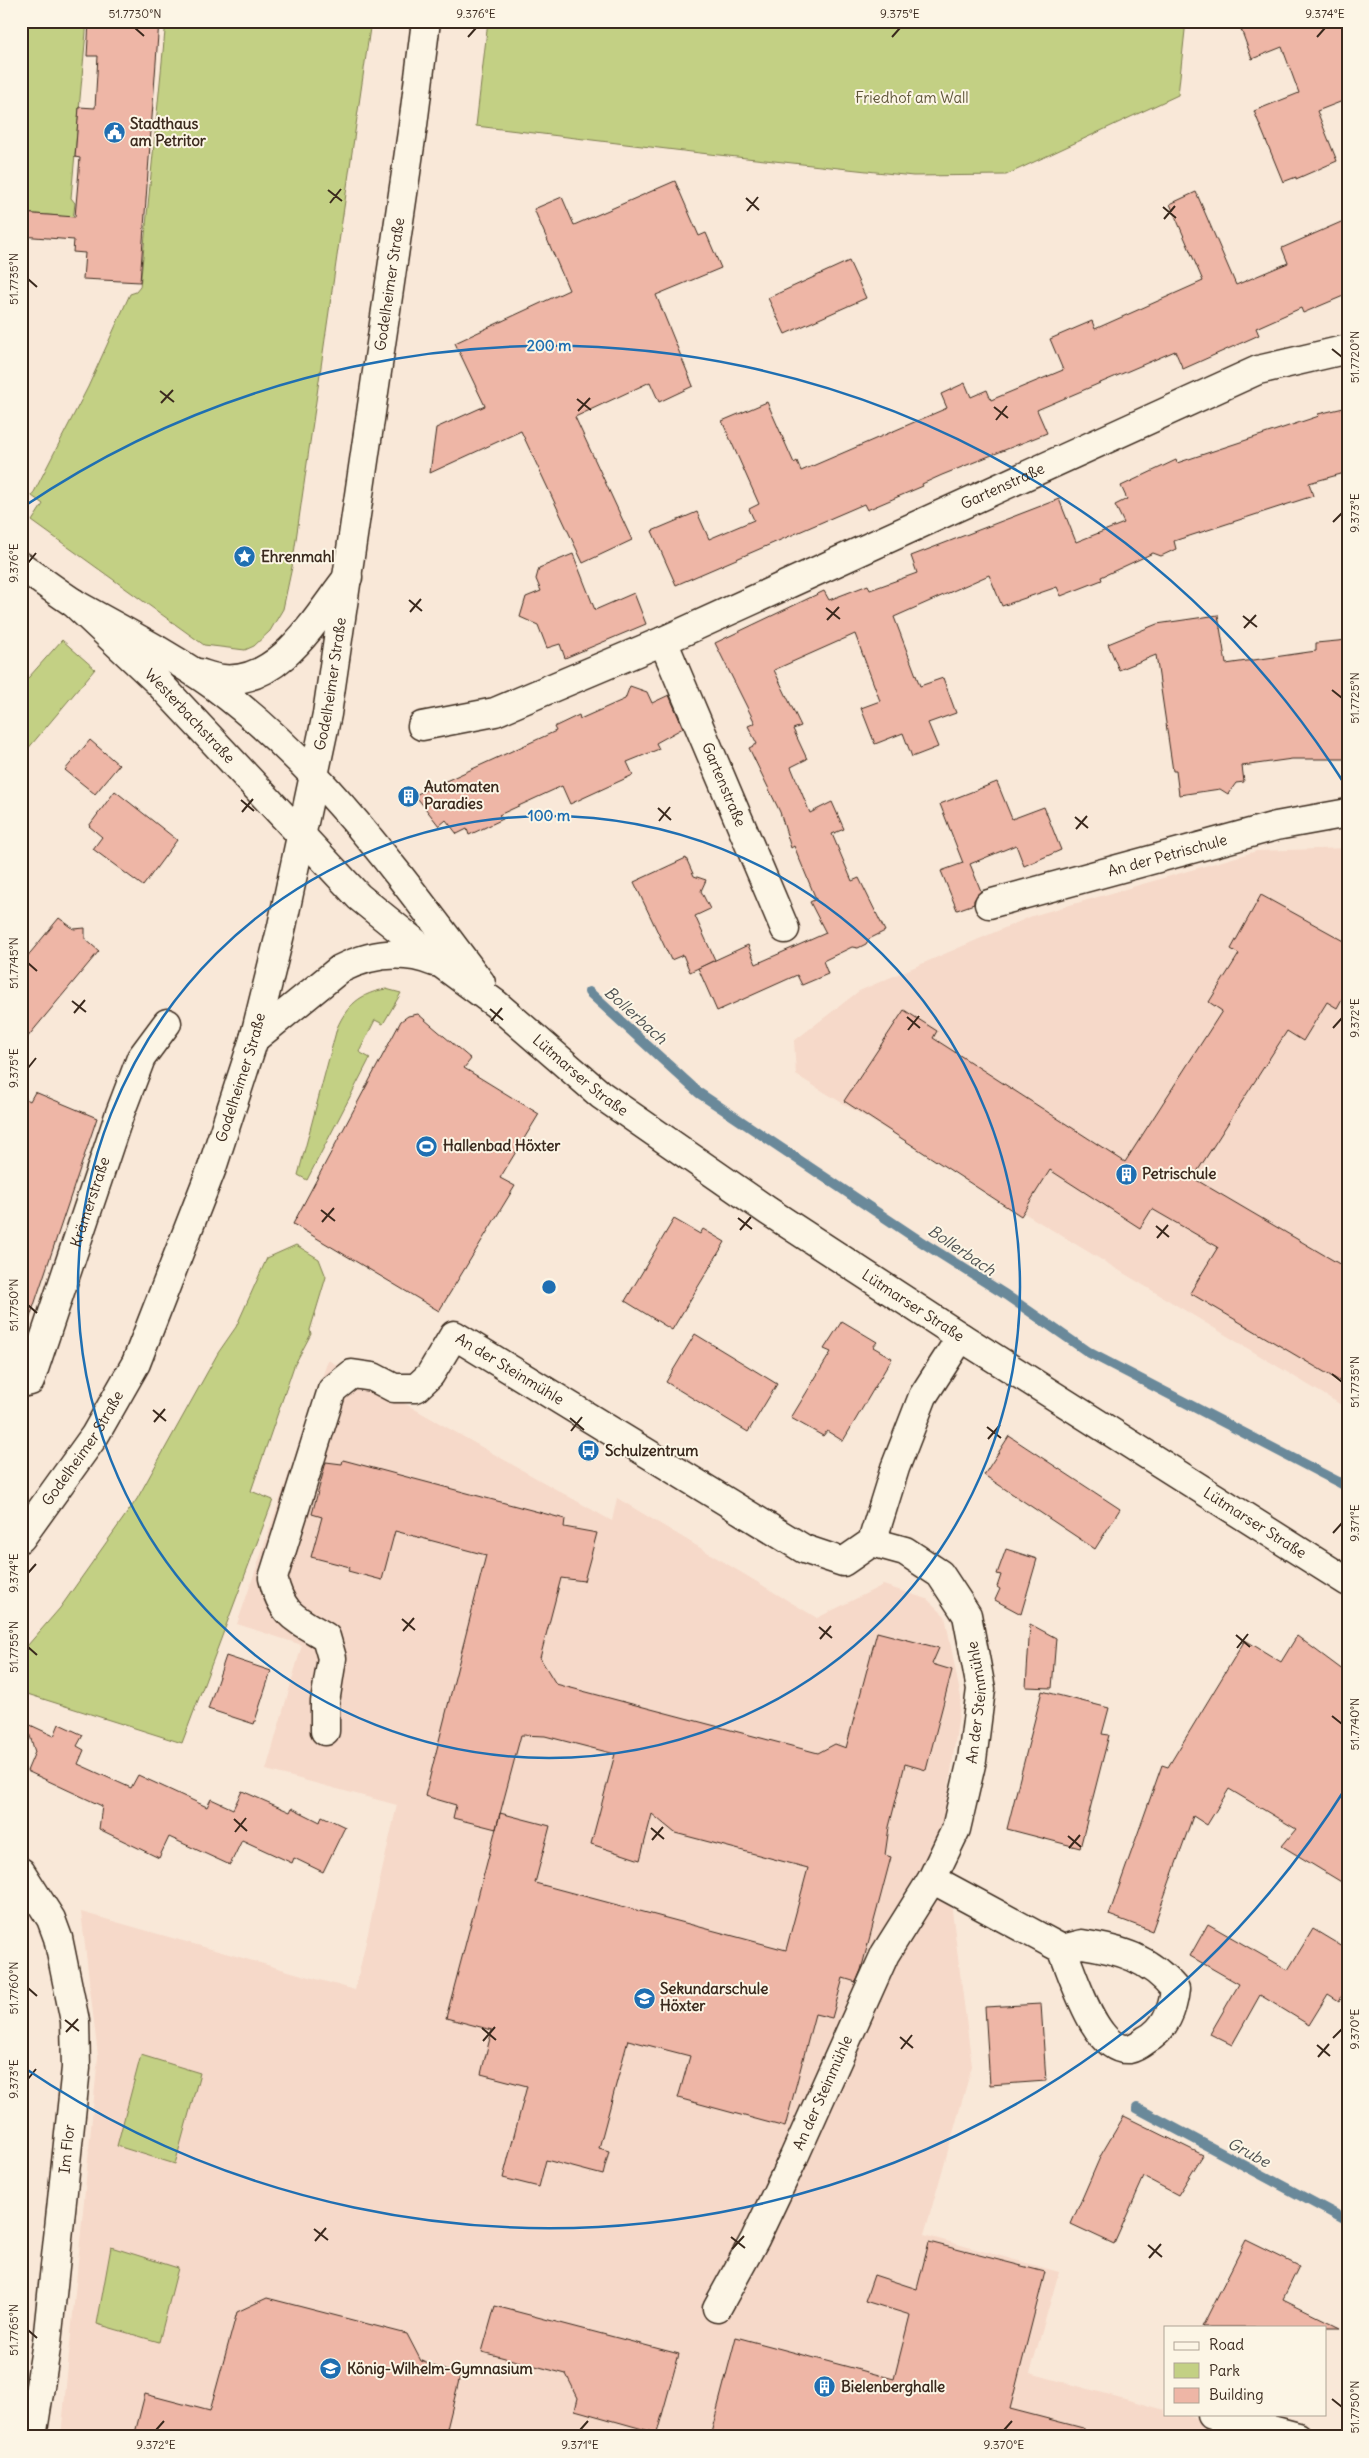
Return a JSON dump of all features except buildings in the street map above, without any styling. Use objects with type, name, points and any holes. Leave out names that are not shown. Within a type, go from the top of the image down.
[{"type":"street","name":"Godelheimer Straße","points":[[21,1538],[95,1435],[136,1363],[212,1168],[254,1039],[327,714],[414,125],[426,21]]},
{"type":"street","name":"Gartenstraße","points":[[422,726],[495,712],[663,641],[1258,370],[1348,349]]},
{"type":"street","name":"Westerbachstraße","points":[[21,566],[74,603],[190,670],[235,703],[314,774]]},
{"type":"street","name":"Godelheimer Straße","points":[[286,655],[348,577]]},
{"type":"street","name":"Westerbachstraße","points":[[74,603],[157,681],[301,836]]},
{"type":"street","name":"Gartenstraße","points":[[663,641],[785,929]]},
{"type":"street","name":"Westerbachstraße","points":[[190,670],[221,679],[244,678],[261,672],[286,655]]},
{"type":"street","name":"Lütmarser Straße","points":[[314,774],[378,847],[496,1004]]},
{"type":"street","name":"An der Petrischule","points":[[989,904],[1276,826],[1348,813]]},
{"type":"street","name":"Lütmarser Straße","points":[[301,836],[359,897],[443,965],[496,1004],[601,1095],[768,1211],[961,1337],[1348,1582]]},
{"type":"street","points":[[254,1039],[340,969],[354,962],[375,955],[392,953],[426,959],[443,965]]},
{"type":"street","name":"Krämerstraße","points":[[21,1383],[30,1381],[120,1113],[141,1058],[167,1023]]},
{"type":"street","name":"An der Steinmühle","points":[[325,1731],[325,1702],[332,1658],[326,1637],[294,1618],[278,1600],[273,1578],[332,1390],[352,1374],[373,1377],[394,1388],[416,1388],[430,1375],[454,1335],[804,1549],[843,1562],[872,1542],[905,1551],[940,1574],[967,1615],[980,1689],[972,1760],[956,1829],[932,1879],[885,1954],[755,2239],[717,2308]]},
{"type":"street","points":[[872,1542],[895,1468],[923,1396],[961,1337]]},
{"type":"street","name":"Im Flor","points":[[21,1872],[51,1919],[58,1938],[75,2021],[76,2068],[46,2342],[32,2437]]},
{"type":"street","points":[[932,1879],[1062,1949]]},
{"type":"street","points":[[1219,2416],[1298,2437]]},
{"type":"shaded area","points":[[1348,848],[1348,1409],[796,1075],[794,1041],[859,991],[1032,916],[1257,851]]},
{"type":"shaded area","name":"Schulzentrum","points":[[328,1360],[612,1521],[617,1498],[817,1618],[883,1585],[927,1599],[945,1616],[961,1698],[944,1825],[945,1856],[972,2066],[924,2235],[1059,2272],[1030,2373],[1164,2410],[1164,2416],[1189,2416],[1265,2437],[61,2437],[98,2056],[81,1912],[355,1990],[397,1805],[266,1770],[302,1645],[237,1624]]},
{"type":"green space","points":[[21,21],[87,21],[71,198],[75,203],[73,220],[60,216],[21,213]]},
{"type":"green space","points":[[166,21],[371,21],[292,567],[283,609],[270,631],[254,646],[245,650],[204,645],[32,521],[43,504],[32,496],[88,387],[130,294],[136,292],[140,287]]},
{"type":"green space","name":"Friedhof am Wall","points":[[488,21],[1186,21],[1178,95],[1006,175],[913,176],[476,126]]},
{"type":"green space","points":[[62,640],[95,669],[21,757],[21,686]]},
{"type":"green space","points":[[386,989],[401,993],[383,1024],[375,1020],[359,1052],[370,1058],[307,1180],[298,1175],[337,1028],[345,1013],[356,1001],[369,994]]},
{"type":"green space","points":[[296,1245],[319,1259],[326,1277],[310,1330],[311,1334],[294,1366],[251,1491],[273,1500],[182,1743],[21,1692],[21,1653],[60,1608],[137,1499],[218,1353],[236,1327],[267,1258]]},
{"type":"green space","points":[[141,2055],[200,2073],[175,2164],[117,2146]]},
{"type":"green space","points":[[111,2247],[178,2268],[159,2342],[97,2324]]},
{"type":"waterway","name":"Bollerbach","points":[[589,992],[699,1093],[920,1241],[1006,1295],[1088,1352],[1348,1487]]},
{"type":"waterway","name":"Grube","points":[[1137,2108],[1348,2221]]},
{"type":"place","name":"Stadthaus am Petritor","points":[[114,133]]},
{"type":"place","name":"Ehrenmahl","points":[[245,557]]},
{"type":"place","name":"Automaten Paradies","points":[[408,796]]},
{"type":"place","name":"Hallenbad Höxter","points":[[427,1146]]},
{"type":"place","name":"Petrischule","points":[[1126,1174]]},
{"type":"place","name":"Schulzentrum","points":[[589,1451]]},
{"type":"place","name":"Sekundarschule Höxter","points":[[644,1998]]},
{"type":"place","name":"König-Wilhelm-Gymnasium","points":[[331,2369]]},
{"type":"place","name":"Bielenberghalle","points":[[825,2387]]}]
